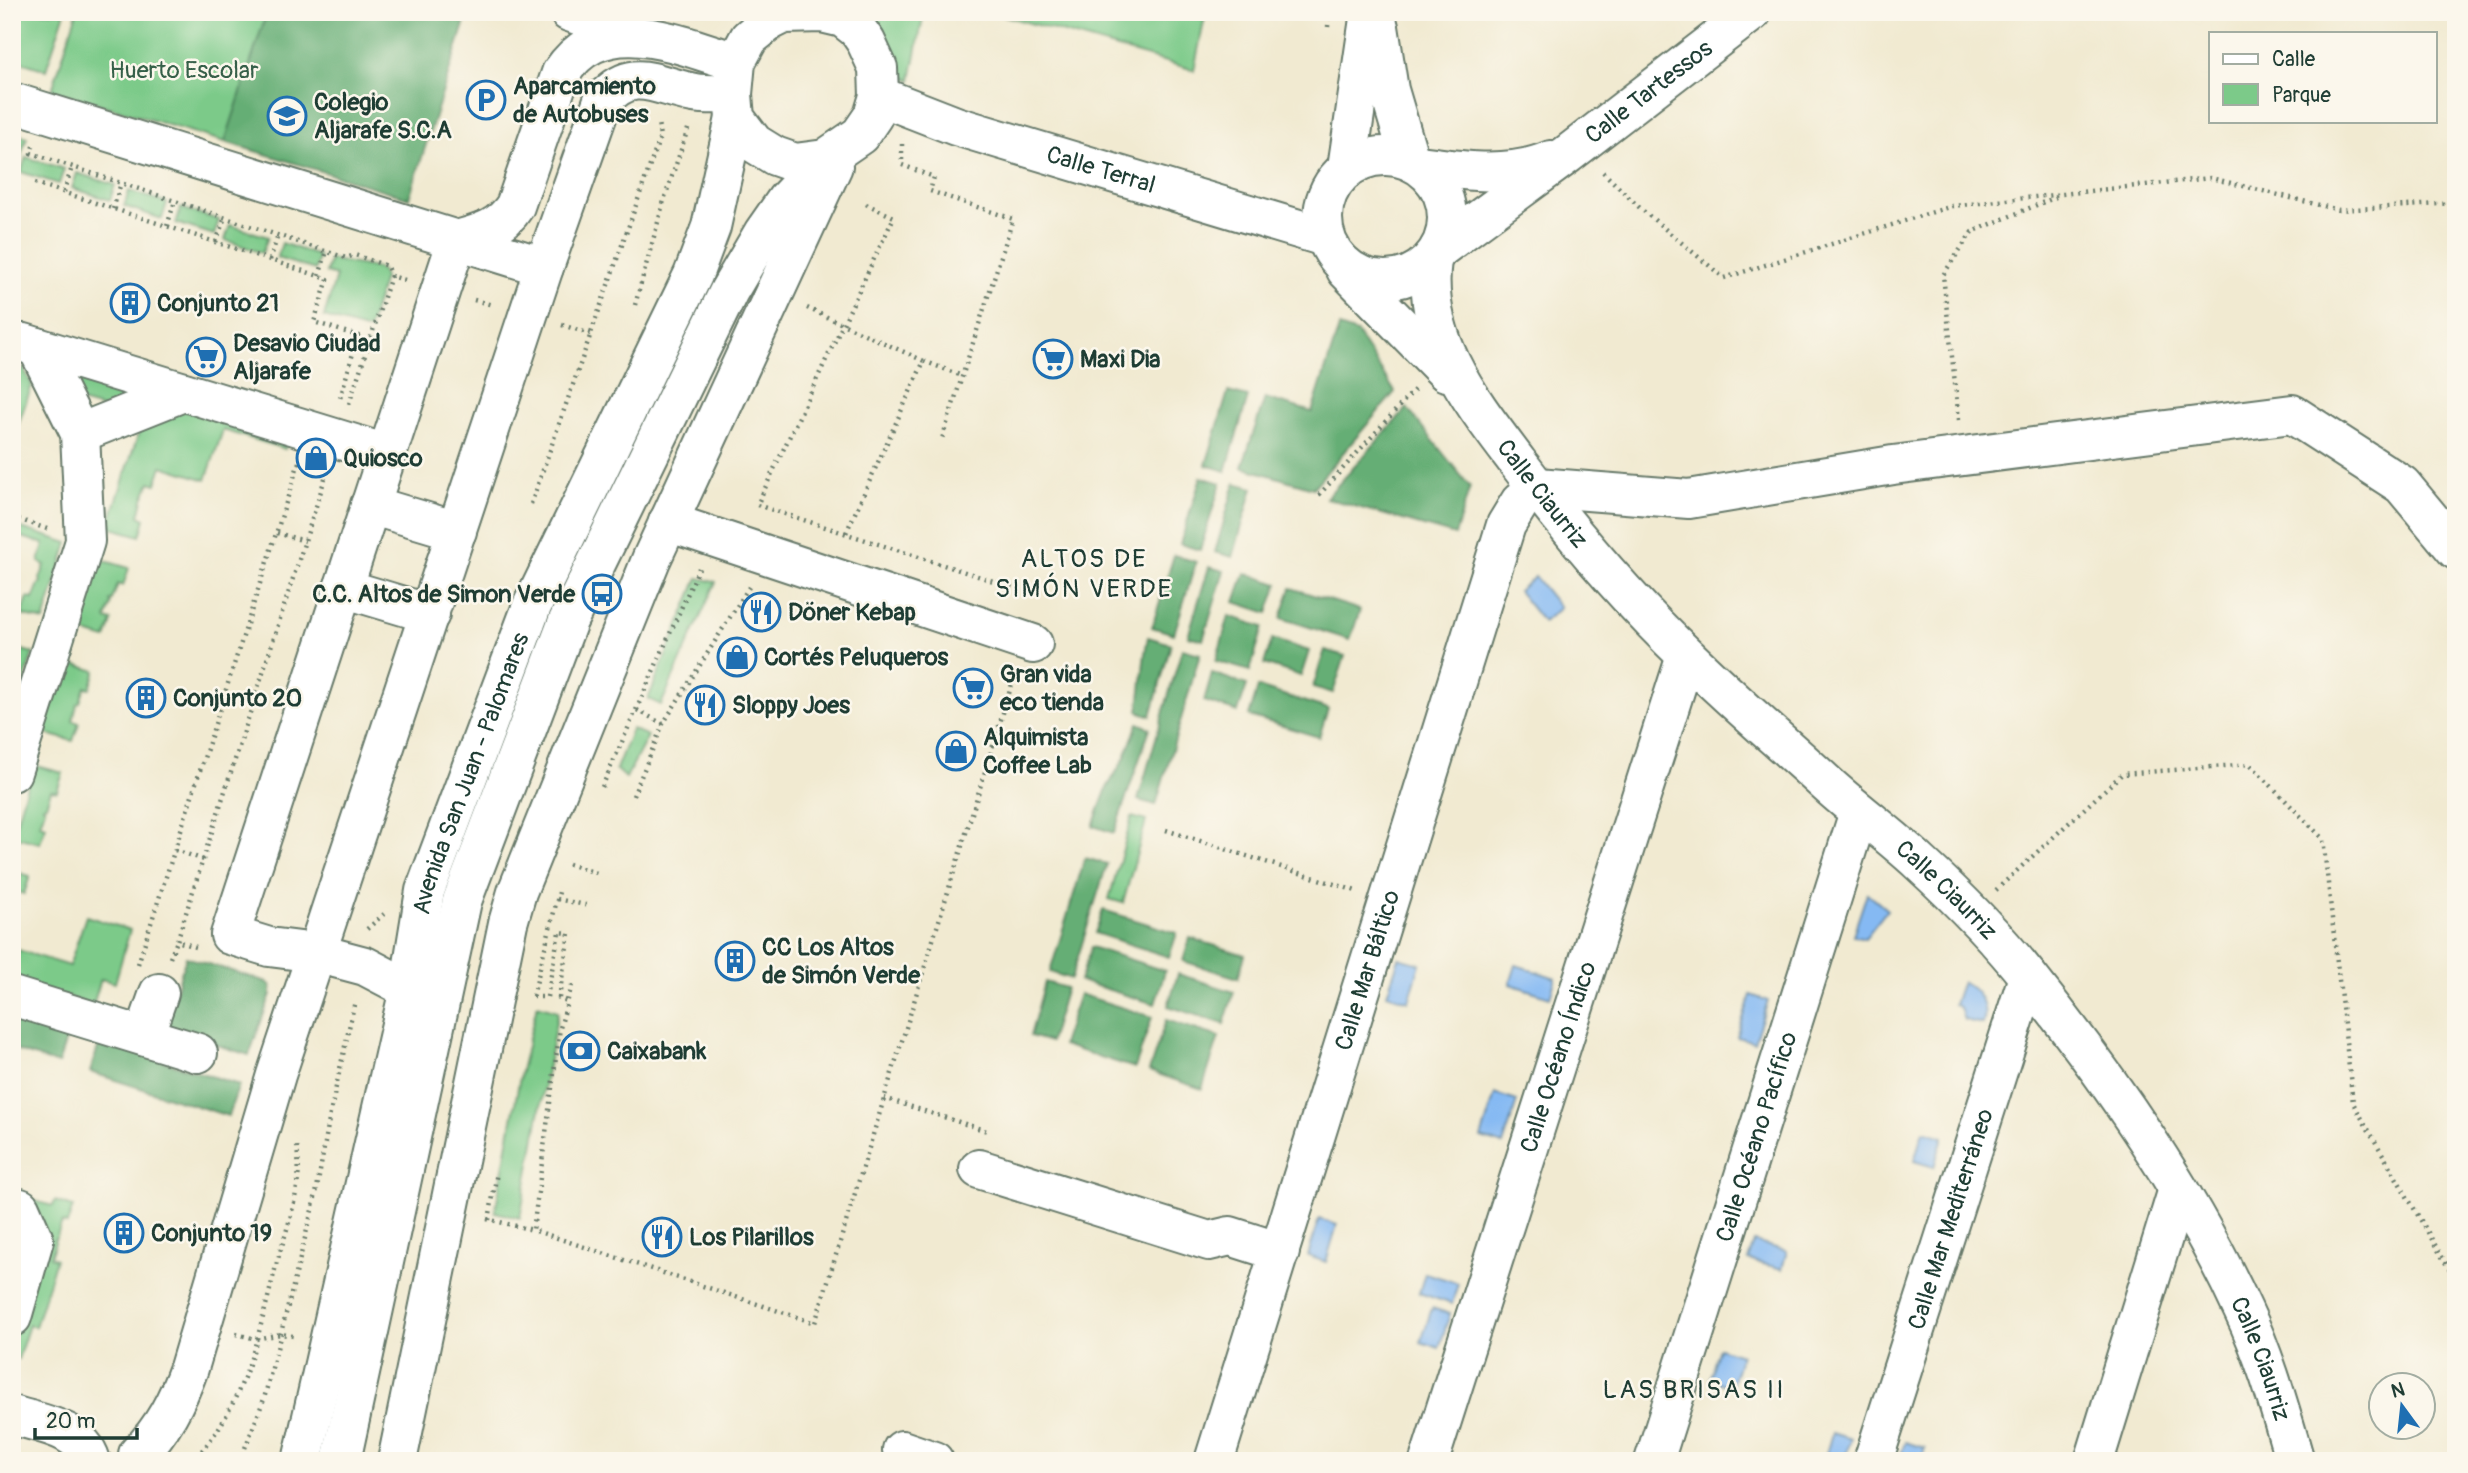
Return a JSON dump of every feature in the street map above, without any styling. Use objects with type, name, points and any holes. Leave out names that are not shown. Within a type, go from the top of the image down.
[{"type":"street","points":[[569,12],[635,35],[727,92],[754,143],[775,156],[795,163],[833,155],[860,135],[873,116],[879,96],[878,68],[857,20],[822,13],[784,13],[749,38],[727,92]]},
{"type":"street","points":[[1347,168],[1370,12]]},
{"type":"street","points":[[1377,12],[1389,90],[1415,163]]},
{"type":"street","name":"Calle Tartessos","points":[[1436,254],[1752,12]]},
{"type":"street","points":[[457,240],[488,230],[508,217],[561,73],[569,61],[597,41],[614,36],[635,35]]},
{"type":"street","points":[[138,1454],[154,1438],[170,1414],[189,1368],[261,1071],[343,960],[430,614],[544,267],[603,100],[613,88],[629,80],[727,92]]},
{"type":"street","name":"Avenida San Juan - Palomares","points":[[302,1461],[410,989],[429,878],[533,606],[694,275],[711,226],[727,92]]},
{"type":"street","name":"Calle Terral","points":[[879,96],[956,126],[1333,250]]},
{"type":"street","points":[[12,103],[544,267]]},
{"type":"street","name":"Calle Tartessos","points":[[1415,163],[1467,172],[1507,171],[1539,165],[1578,146]]},
{"type":"street","points":[[397,1461],[508,923],[517,892],[668,522],[833,155]]},
{"type":"street","name":"Avenida San Juan - Palomares","points":[[341,1461],[467,888],[568,621],[723,303],[786,200],[833,155]]},
{"type":"street","points":[[1379,156],[1401,158],[1415,163],[1436,181],[1444,195],[1448,219],[1445,239],[1436,254],[1414,274],[1398,280],[1380,281],[1359,276],[1333,250],[1323,207],[1331,187],[1347,168],[1379,156]]},
{"type":"street","points":[[410,989],[343,960],[269,947],[230,935],[457,240]]},
{"type":"street","name":"Calle Ciaurriz","points":[[1333,250],[1447,373],[1537,487],[1615,579],[1686,656],[1858,812],[1921,864],[2028,976],[2107,1080],[2214,1250],[2244,1312],[2268,1372],[2295,1461]]},
{"type":"street","name":"Calle Ciaurriz","points":[[1436,254],[1430,295],[1437,332],[1452,368],[1477,408]]},
{"type":"street","points":[[25,343],[387,454]]},
{"type":"street","points":[[12,772],[85,541],[80,433],[25,343]]},
{"type":"street","points":[[80,433],[183,391]]},
{"type":"street","points":[[1537,487],[1689,499],[1893,465],[2292,414],[2402,485],[2456,550]]},
{"type":"street","name":"Calle Mar Báltico","points":[[1214,1461],[1506,525],[1520,502],[1537,487]]},
{"type":"street","points":[[370,505],[457,531]]},
{"type":"street","points":[[668,522],[1026,654]]},
{"type":"street","points":[[343,588],[430,614]]},
{"type":"street","name":"Calle Océano Índico","points":[[1429,1461],[1686,656]]},
{"type":"street","name":"Calle Océano Pacífico","points":[[1654,1461],[1858,812]]},
{"type":"street","name":"Calle Mar Mediterráneo","points":[[1872,1461],[2028,976]]},
{"type":"street","points":[[145,1036],[149,979]]},
{"type":"street","points":[[12,996],[198,1053]]},
{"type":"street","points":[[979,1169],[1209,1241],[1230,1236],[1280,1251]]},
{"type":"street","points":[[2094,1461],[2178,1189]]},
{"type":"street","points":[[12,1206],[20,1208],[34,1240],[12,1317]]},
{"type":"street","points":[[12,1415],[64,1431],[83,1444],[91,1461]]},
{"type":"path","points":[[531,504],[660,137],[658,121],[665,84]]},
{"type":"path","points":[[634,310],[684,139],[727,92]]},
{"type":"path","points":[[897,134],[902,142],[902,165],[934,177],[930,191],[1013,219],[941,442]]},
{"type":"path","points":[[34,142],[31,153],[346,258],[355,256],[387,266],[391,276],[326,435],[277,533],[175,850],[149,979]]},
{"type":"path","points":[[1578,146],[1641,209],[1724,278],[1952,206],[2211,178],[2339,211],[2456,203]]},
{"type":"path","points":[[64,192],[72,167]]},
{"type":"path","points":[[35,183],[328,279],[314,322],[358,336],[326,435],[305,541],[204,860],[172,950]]},
{"type":"path","points":[[113,209],[121,183]]},
{"type":"path","points":[[1963,456],[1943,275],[1972,232],[2063,194]]},
{"type":"path","points":[[167,226],[175,201]]},
{"type":"path","points":[[866,204],[894,217],[758,505],[1014,588]]},
{"type":"path","points":[[216,242],[225,217]]},
{"type":"path","points":[[270,260],[278,235]]},
{"type":"path","points":[[319,276],[327,251]]},
{"type":"path","points":[[391,276],[591,334]]},
{"type":"path","points":[[805,307],[962,376]]},
{"type":"path","points":[[846,533],[924,361]]},
{"type":"path","points":[[1319,495],[1418,387]]},
{"type":"path","points":[[277,533],[305,541]]},
{"type":"path","points":[[599,793],[700,565]]},
{"type":"path","points":[[633,796],[663,723],[752,582]]},
{"type":"path","points":[[498,1166],[489,1220],[533,1230],[815,1323],[1026,654]]},
{"type":"path","points":[[637,710],[663,723]]},
{"type":"path","points":[[1970,914],[2122,774],[2250,764],[2323,839],[2353,1103],[2456,1281]]},
{"type":"path","points":[[1166,830],[1390,901]]},
{"type":"path","points":[[175,850],[204,860]]},
{"type":"path","points":[[564,876],[573,852]]},
{"type":"path","points":[[567,864],[600,874]]},
{"type":"path","points":[[530,1009],[561,887]]},
{"type":"path","points":[[557,899],[590,906]]},
{"type":"path","points":[[240,1461],[264,1399],[316,1194],[330,1114],[343,960],[368,928],[388,911],[343,960]]},
{"type":"path","points":[[533,997],[547,997],[559,932],[569,933],[559,998],[567,1001]]},
{"type":"path","points":[[177,941],[200,949]]},
{"type":"path","points":[[533,1230],[560,1028],[572,985]]},
{"type":"path","points":[[192,1461],[218,1431],[232,1407],[261,1325],[298,1179],[296,1131]]},
{"type":"green space","points":[[12,12],[65,12],[46,70],[12,59]]},
{"type":"green space","name":"Huerto Escolar","points":[[77,12],[267,12],[225,142],[52,90]]},
{"type":"green space","points":[[267,12],[468,12],[409,198],[225,142]]},
{"type":"green space","points":[[873,12],[924,12],[911,80],[892,71]]},
{"type":"green space","points":[[991,12],[1206,12],[1194,70]]},
{"type":"green space","points":[[12,133],[27,137],[12,182]]},
{"type":"green space","points":[[26,157],[64,169],[59,184],[21,172]]},
{"type":"green space","points":[[77,173],[115,185],[110,200],[72,188]]},
{"type":"green space","points":[[129,191],[167,203],[162,219],[124,206]]},
{"type":"green space","points":[[181,208],[219,220],[214,235],[176,223]]},
{"type":"green space","points":[[230,225],[268,237],[262,253],[225,240]]},
{"type":"green space","points":[[282,243],[319,256],[315,270],[277,258]]},
{"type":"green space","points":[[330,259],[381,270],[384,278],[368,330],[324,317],[336,276],[326,273]]},
{"type":"green space","points":[[1339,327],[1357,333],[1395,392],[1313,488],[1242,467],[1265,398],[1312,412]]},
{"type":"green space","points":[[12,364],[24,369],[32,385],[18,425],[12,423]]},
{"type":"green space","points":[[60,365],[148,393],[108,410],[80,402]]},
{"type":"green space","points":[[1228,392],[1248,397],[1226,471],[1206,465]]},
{"type":"green space","points":[[183,404],[288,438],[285,449],[223,430],[206,480],[162,466],[156,484],[150,482],[143,499],[139,516],[145,519],[140,536],[108,527],[141,426]]},
{"type":"green space","points":[[1407,408],[1470,487],[1455,535],[1326,498]]},
{"type":"green space","points":[[1201,477],[1221,483],[1200,550],[1180,544]]},
{"type":"green space","points":[[1235,483],[1253,488],[1233,557],[1215,552]]},
{"type":"green space","points":[[12,525],[68,543],[44,621],[22,615],[28,597],[33,599],[41,582],[45,565],[39,562],[44,544],[12,534]]},
{"type":"green space","points":[[1174,555],[1196,562],[1174,634],[1152,627]]},
{"type":"green space","points":[[98,559],[129,568],[123,586],[118,584],[110,601],[106,619],[112,621],[106,639],[75,630]]},
{"type":"green space","points":[[1209,567],[1224,571],[1203,640],[1188,636]]},
{"type":"green space","points":[[1245,573],[1278,584],[1268,613],[1235,602]]},
{"type":"green space","points":[[698,578],[716,582],[661,705],[648,699]]},
{"type":"green space","points":[[1291,588],[1360,610],[1350,640],[1281,618]]},
{"type":"green space","points":[[1229,616],[1263,627],[1250,671],[1216,661]]},
{"type":"green space","points":[[1148,637],[1171,644],[1151,716],[1138,711]]},
{"type":"green space","points":[[1272,639],[1309,651],[1301,676],[1264,664]]},
{"type":"green space","points":[[12,647],[33,653],[12,720]]},
{"type":"green space","points":[[1182,649],[1200,654],[1156,805],[1138,800]]},
{"type":"green space","points":[[1325,650],[1345,656],[1333,693],[1313,687]]},
{"type":"green space","points":[[66,662],[96,671],[90,688],[85,687],[77,704],[73,721],[79,723],[73,741],[43,733]]},
{"type":"green space","points":[[1212,673],[1247,685],[1238,712],[1204,701]]},
{"type":"green space","points":[[1258,687],[1328,709],[1319,737],[1249,716]]},
{"type":"green space","points":[[1138,723],[1150,728],[1114,833],[1093,826],[1107,788],[1125,757]]},
{"type":"green space","points":[[632,729],[648,736],[626,778],[616,769]]},
{"type":"green space","points":[[33,765],[63,773],[57,791],[51,790],[46,805],[43,806],[45,809],[40,824],[46,826],[40,843],[12,836]]},
{"type":"green space","points":[[1132,817],[1146,821],[1123,903],[1109,899]]},
{"type":"green space","points":[[1085,858],[1107,864],[1071,979],[1050,972]]},
{"type":"green space","points":[[12,871],[30,876],[24,894],[18,892],[12,907]]},
{"type":"green space","points":[[1103,910],[1177,933],[1169,957],[1095,933]]},
{"type":"green space","points":[[86,916],[130,930],[115,983],[101,979],[93,1005],[12,980],[12,948],[69,966]]},
{"type":"green space","points":[[1190,938],[1245,955],[1238,978],[1183,961]]},
{"type":"green space","points":[[1091,947],[1165,971],[1155,1004],[1080,981]]},
{"type":"green space","points":[[186,957],[267,982],[271,986],[271,994],[249,1055],[164,1029]]},
{"type":"green space","points":[[1178,974],[1234,992],[1224,1024],[1168,1006]]},
{"type":"green space","points":[[1045,982],[1066,988],[1050,1042],[1030,1036]]},
{"type":"green space","points":[[1079,994],[1152,1017],[1135,1068],[1062,1045]]},
{"type":"green space","points":[[537,1005],[558,1011],[520,1218],[495,1212],[521,1071]]},
{"type":"green space","points":[[12,1014],[69,1031],[58,1064],[12,1049]]},
{"type":"green space","points":[[1166,1020],[1219,1037],[1202,1089],[1149,1071]]},
{"type":"green space","points":[[100,1041],[239,1085],[228,1116],[90,1072]]},
{"type":"green space","points":[[12,1187],[38,1202],[53,1206],[55,1201],[73,1207],[67,1224],[62,1223],[54,1239],[50,1257],[56,1259],[35,1327],[29,1325],[18,1359],[12,1358]]},
{"type":"water","points":[[1535,577],[1560,608],[1543,622],[1518,591]]},
{"type":"water","points":[[1867,893],[1887,910],[1865,938],[1853,935]]},
{"type":"water","points":[[1399,958],[1420,964],[1409,1001],[1387,994]]},
{"type":"water","points":[[1516,965],[1556,978],[1550,997],[1510,984]]},
{"type":"water","points":[[1962,981],[1981,999],[1983,1024],[1964,1020],[1960,1008],[1954,1004]]},
{"type":"water","points":[[1751,995],[1768,1001],[1754,1042],[1737,1037]]},
{"type":"water","points":[[1495,1094],[1517,1101],[1503,1145],[1481,1138]]},
{"type":"water","points":[[1923,1131],[1943,1137],[1934,1167],[1914,1161]]},
{"type":"water","points":[[1319,1219],[1337,1225],[1326,1262],[1308,1256]]},
{"type":"water","points":[[1754,1242],[1787,1251],[1782,1269],[1748,1260]]},
{"type":"water","points":[[1425,1273],[1458,1283],[1452,1304],[1419,1293]]},
{"type":"water","points":[[1432,1308],[1450,1314],[1439,1348],[1421,1342]]},
{"type":"water","points":[[1719,1348],[1741,1355],[1731,1387],[1709,1380]]},
{"type":"water","points":[[1832,1433],[1851,1439],[1844,1461],[1824,1461]]},
{"type":"water","points":[[1905,1442],[1925,1448],[1921,1461],[1899,1461]]},
{"type":"place","name":"Aparcamiento de Autobuses","points":[[486,100]]},
{"type":"place","name":"Colegio Aljarafe S.C.A","points":[[287,116]]},
{"type":"place","name":"Conjunto 21","points":[[130,303]]},
{"type":"place","name":"Desavio Ciudad Aljarafe","points":[[206,357]]},
{"type":"place","name":"Maxi Dia","points":[[1053,359]]},
{"type":"place","name":"Quiosco","points":[[316,458]]},
{"type":"place","name":"C.C. Altos de Simon Verde","points":[[602,594]]},
{"type":"place","name":"Döner Kebap","points":[[761,612]]},
{"type":"place","name":"Cortés Peluqueros","points":[[737,657]]},
{"type":"place","name":"Gran vida eco tienda","points":[[973,688]]},
{"type":"place","name":"Conjunto 20","points":[[146,698]]},
{"type":"place","name":"Sloppy Joes","points":[[705,705]]},
{"type":"place","name":"Alquimista Coffee Lab","points":[[956,751]]},
{"type":"place","name":"CC Los Altos de Simón Verde","points":[[735,961]]},
{"type":"place","name":"Caixabank","points":[[580,1051]]},
{"type":"place","name":"Conjunto 19","points":[[124,1233]]},
{"type":"place","name":"Los Pilarillos","points":[[662,1237]]},
{"type":"district","name":"ALTOS DE SIMÓN VERDE","points":[[1084,574]]},
{"type":"district","name":"LAS BRISAS II","points":[[1694,1390]]}]
